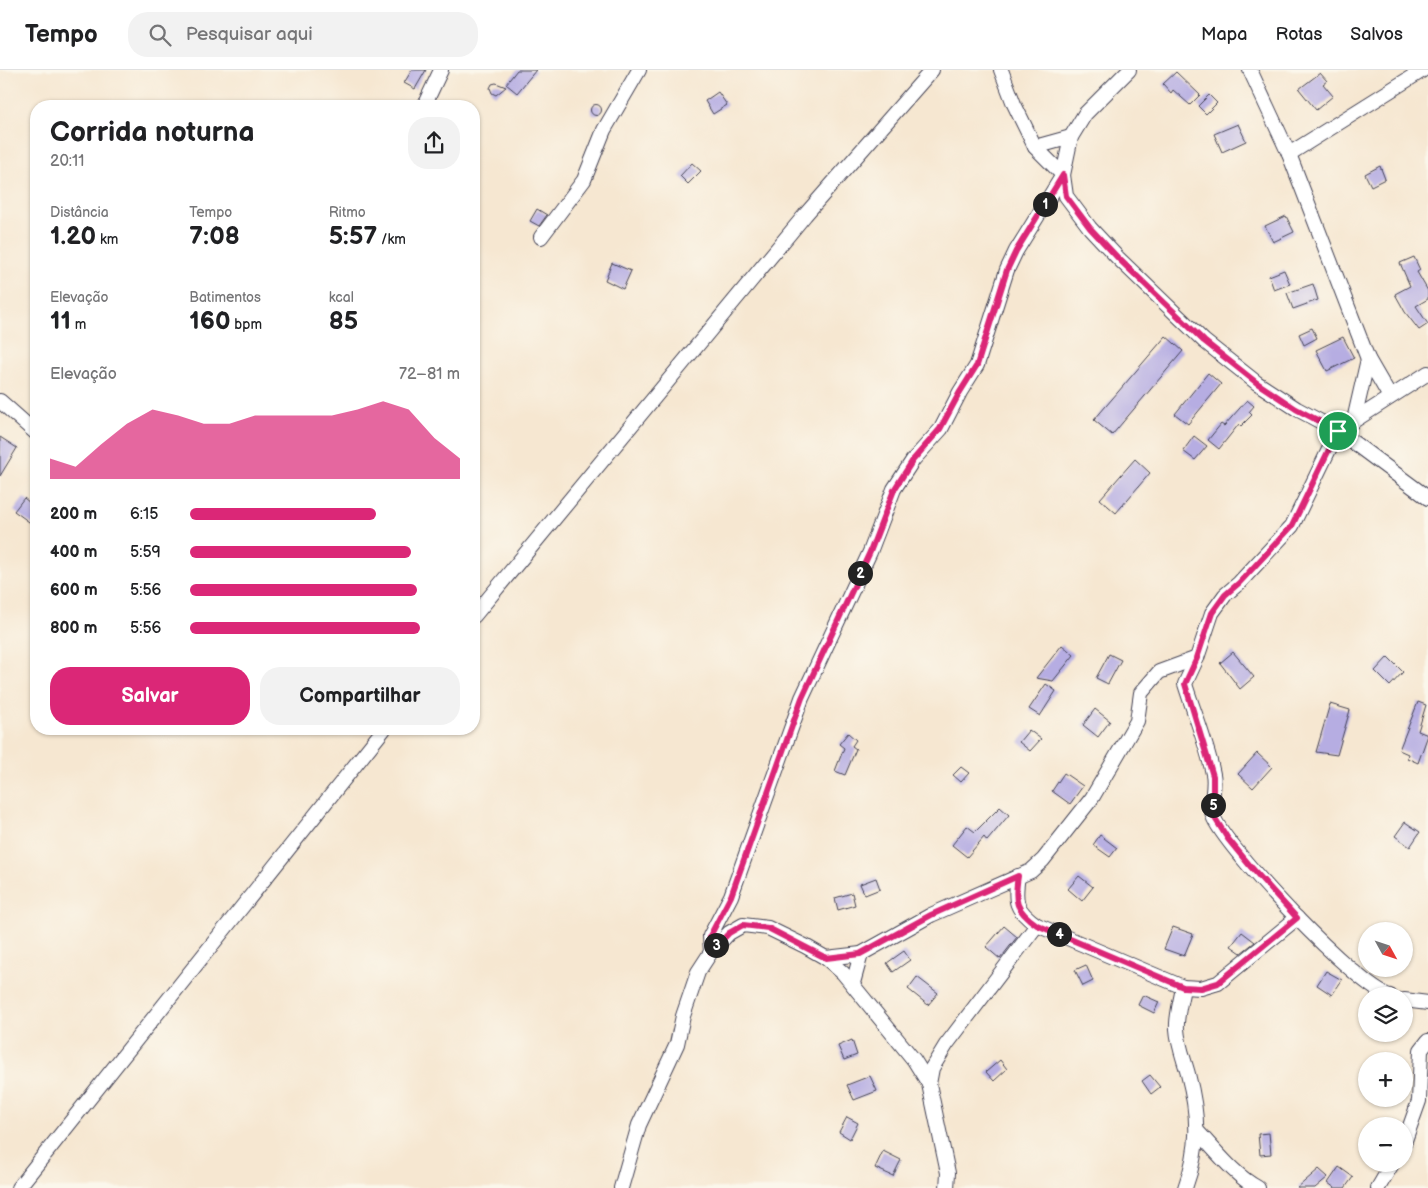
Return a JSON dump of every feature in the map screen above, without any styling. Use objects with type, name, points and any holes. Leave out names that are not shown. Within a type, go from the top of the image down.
[{"type":"street","points":[[427,100],[441,70]]},
{"type":"street","points":[[541,237],[584,180],[604,130],[639,70]]},
{"type":"street","points":[[480,609],[804,215],[932,70]]},
{"type":"street","points":[[1001,70],[1014,104],[1035,146],[1063,175],[1066,196],[1090,228],[1118,258],[1204,341],[1257,383],[1296,409],[1338,431],[1428,498]]},
{"type":"street","points":[[711,952],[710,936],[738,880],[778,760],[802,698],[870,552],[894,490],[913,460],[940,429],[977,365],[1010,264],[1063,175],[1071,137],[1085,114],[1129,70]]},
{"type":"street","points":[[1250,70],[1289,154],[1368,359],[1390,397]]},
{"type":"street","points":[[1289,154],[1423,70]]},
{"type":"street","points":[[1035,146],[1071,137]]},
{"type":"street","points":[[1354,420],[1368,359]]},
{"type":"street","points":[[1370,987],[1297,918],[1240,853],[1213,815],[1213,776],[1185,684],[1197,658],[1212,613],[1225,595],[1239,583],[1292,526],[1338,431],[1428,372]]},
{"type":"street","points":[[0,401],[30,428]]},
{"type":"street","points":[[826,958],[860,954],[931,915],[1031,871],[1043,860],[1092,798],[1136,721],[1141,694],[1159,672],[1197,658]]},
{"type":"street","points":[[18,1188],[379,735]]},
{"type":"street","points":[[1018,876],[1015,891],[1017,907],[1023,916],[1037,925],[1183,987],[1201,988],[1218,983],[1297,918]]},
{"type":"street","points":[[621,1188],[639,1125],[677,1044],[683,1016],[698,972],[711,952],[729,933],[743,925],[768,928],[826,958],[853,982],[914,1060],[929,1084],[948,1173],[947,1188]]},
{"type":"street","points":[[929,1084],[932,1068],[946,1045],[1037,925]]},
{"type":"street","points":[[853,982],[860,954]]},
{"type":"street","points":[[1183,987],[1177,1027],[1179,1044],[1195,1104],[1198,1132],[1192,1168],[1185,1188]]},
{"type":"street","points":[[1413,1001],[1428,1003]]},
{"type":"street","points":[[1413,1117],[1419,1100],[1421,1050],[1428,1041]]},
{"type":"street","points":[[1198,1132],[1230,1166],[1250,1184],[1258,1188]]},
{"type":"street","points":[[1378,1188],[1387,1172]]},
{"type":"building","points":[[412,70],[426,70],[415,89],[404,83]]},
{"type":"building","points":[[517,70],[536,70],[517,93],[506,84]]},
{"type":"building","points":[[1176,72],[1200,95],[1190,105],[1173,90],[1171,93],[1163,84]]},
{"type":"building","points":[[1320,73],[1327,81],[1323,84],[1333,96],[1316,110],[1299,89]]},
{"type":"building","points":[[496,83],[506,87],[496,95],[492,93],[490,88],[492,84]]},
{"type":"building","points":[[718,92],[727,105],[713,114],[705,101]]},
{"type":"building","points":[[1209,95],[1217,103],[1206,114],[1198,106]]},
{"type":"building","points":[[596,104],[602,110],[596,116],[590,110]]},
{"type":"building","points":[[1238,124],[1246,141],[1222,152],[1214,134]]},
{"type":"building","points":[[692,163],[701,171],[688,184],[680,176]]},
{"type":"building","points":[[1380,166],[1385,179],[1371,186],[1365,174]]},
{"type":"building","points":[[537,209],[547,215],[539,226],[530,221]]},
{"type":"building","points":[[1286,216],[1294,232],[1273,242],[1265,226]]},
{"type":"building","points":[[1414,257],[1420,270],[1417,272],[1428,291],[1428,299],[1416,306],[1428,324],[1419,330],[1405,312],[1395,294],[1410,286],[1400,263]]},
{"type":"building","points":[[612,263],[631,271],[623,289],[605,280]]},
{"type":"building","points":[[1284,270],[1290,284],[1274,290],[1269,276]]},
{"type":"building","points":[[1313,284],[1318,300],[1293,309],[1287,293]]},
{"type":"building","points":[[1312,328],[1317,338],[1304,345],[1299,334]]},
{"type":"building","points":[[1166,336],[1183,351],[1112,435],[1094,420]]},
{"type":"building","points":[[1343,337],[1354,358],[1327,371],[1316,350]]},
{"type":"building","points":[[1208,373],[1221,384],[1188,424],[1175,414]]},
{"type":"building","points":[[1247,400],[1254,406],[1249,412],[1252,415],[1241,426],[1239,424],[1219,449],[1208,440],[1221,424],[1224,426]]},
{"type":"building","points":[[1194,436],[1207,446],[1195,460],[1183,451]]},
{"type":"building","points":[[0,437],[17,448],[0,476]]},
{"type":"building","points":[[1135,459],[1150,473],[1116,513],[1100,499]]},
{"type":"building","points":[[24,498],[30,503],[30,523],[14,511]]},
{"type":"building","points":[[1062,645],[1074,655],[1053,681],[1036,678]]},
{"type":"building","points":[[1233,652],[1254,677],[1240,689],[1220,663]]},
{"type":"building","points":[[1109,654],[1121,660],[1108,684],[1096,678]]},
{"type":"building","points":[[1388,657],[1403,672],[1390,686],[1375,671]]},
{"type":"building","points":[[1046,684],[1056,691],[1040,716],[1029,709]]},
{"type":"building","points":[[1418,702],[1426,705],[1418,731],[1428,735],[1418,763],[1407,758],[1408,754],[1399,750]]},
{"type":"building","points":[[1330,704],[1350,710],[1337,755],[1316,752]]},
{"type":"building","points":[[1095,709],[1110,721],[1098,737],[1083,725]]},
{"type":"building","points":[[1029,730],[1041,739],[1030,751],[1019,742]]},
{"type":"building","points":[[848,733],[856,740],[852,746],[856,749],[845,775],[835,771],[844,748],[839,744]]},
{"type":"building","points":[[1257,753],[1272,767],[1253,788],[1238,774]]},
{"type":"building","points":[[961,767],[969,773],[961,782],[953,775]]},
{"type":"building","points":[[1064,773],[1083,786],[1070,804],[1052,791]]},
{"type":"building","points":[[1000,807],[1009,815],[987,841],[984,837],[967,857],[952,845],[967,826],[975,832]]},
{"type":"building","points":[[1405,822],[1420,832],[1410,847],[1395,836]]},
{"type":"building","points":[[1100,835],[1117,848],[1110,857],[1093,845]]},
{"type":"building","points":[[1079,876],[1093,887],[1082,901],[1068,889]]},
{"type":"building","points":[[876,878],[880,889],[865,895],[860,884]]},
{"type":"building","points":[[852,893],[855,905],[838,910],[835,898]]},
{"type":"building","points":[[1004,926],[1017,937],[1000,959],[986,947]]},
{"type":"building","points":[[1173,927],[1193,934],[1184,956],[1164,949]]},
{"type":"building","points":[[1242,932],[1255,942],[1241,953],[1231,946]]},
{"type":"building","points":[[904,951],[910,960],[893,972],[887,963]]},
{"type":"building","points":[[1086,965],[1093,981],[1083,986],[1075,970]]},
{"type":"building","points":[[1326,971],[1342,980],[1332,995],[1317,985]]},
{"type":"building","points":[[917,977],[938,993],[928,1005],[908,989]]},
{"type":"building","points":[[1143,995],[1159,1002],[1154,1013],[1138,1005]]},
{"type":"building","points":[[852,1040],[857,1055],[844,1060],[838,1046]]},
{"type":"building","points":[[1000,1060],[1007,1069],[994,1081],[986,1072]]},
{"type":"building","points":[[1150,1075],[1160,1087],[1151,1094],[1142,1081]]},
{"type":"building","points":[[870,1076],[877,1091],[854,1100],[847,1085]]},
{"type":"building","points":[[847,1117],[858,1123],[850,1139],[839,1132]]},
{"type":"building","points":[[1269,1133],[1271,1154],[1260,1155],[1258,1134]]},
{"type":"building","points":[[883,1151],[901,1160],[893,1176],[875,1168]]},
{"type":"building","points":[[1339,1167],[1353,1177],[1345,1188],[1335,1188],[1328,1183]]},
{"type":"building","points":[[1319,1169],[1328,1177],[1315,1188],[1297,1188]]},
{"type":"route","points":[[1063,175],[1066,196],[1090,228],[1118,258],[1204,341],[1257,383],[1296,409],[1338,431],[1292,526],[1239,583],[1225,595],[1212,613],[1197,658],[1185,684],[1213,776],[1213,815],[1228,839],[1297,918],[1218,983],[1201,988],[1183,987],[1037,925],[1023,916],[1017,907],[1015,891],[1018,876],[931,915],[860,954],[826,958],[768,928],[743,925],[729,933],[711,952],[710,936],[731,896],[764,799],[802,698],[870,552],[894,490],[900,477],[947,419],[960,392],[977,365],[1001,296],[1007,270],[1016,251],[1063,175]]}]
